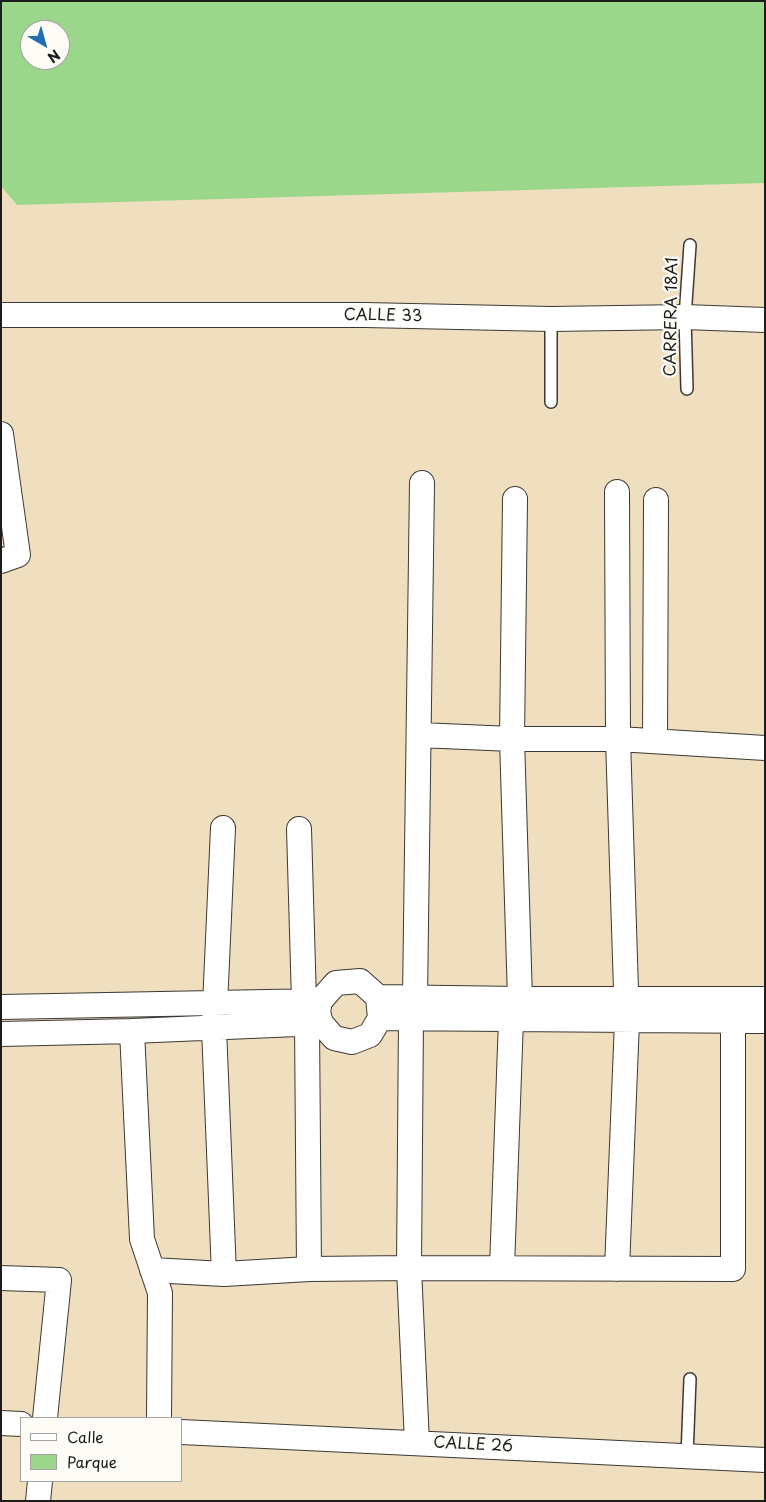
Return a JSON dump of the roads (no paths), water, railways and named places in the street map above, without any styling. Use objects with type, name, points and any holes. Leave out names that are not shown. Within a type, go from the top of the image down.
[{"type":"street","name":"CALLE 33","points":[[1,315],[365,315],[551,319],[685,317],[765,320]]},
{"type":"street","points":[[1,434],[10,558]]},
{"type":"street","points":[[417,1443],[409,1268],[422,483]]},
{"type":"street","points":[[617,1269],[627,1010],[618,739],[618,492]]},
{"type":"street","points":[[502,1268],[516,1009],[512,739],[515,499]]},
{"type":"street","points":[[655,741],[656,500]]},
{"type":"street","points":[[419,735],[512,739],[618,739],[765,748]]},
{"type":"street","points":[[223,828],[214,1028],[224,1274]]},
{"type":"street","points":[[298,829],[313,1012],[309,1269]]},
{"type":"street","points":[[1,1034],[214,1028],[313,1012],[336,983],[360,981],[379,1008]]},
{"type":"street","points":[[379,1008],[627,1010],[765,999]]},
{"type":"street","points":[[1,1007],[214,1003],[313,1012],[334,1038],[352,1042],[370,1035],[379,1008]]},
{"type":"street","points":[[627,1010],[733,1021],[765,1021]]},
{"type":"street","points":[[152,1270],[224,1274],[309,1269],[409,1268],[733,1269],[733,1021]]},
{"type":"street","points":[[132,1031],[142,1239],[160,1293],[159,1417]]},
{"type":"street","points":[[1,1278],[59,1280],[45,1417]]},
{"type":"street","points":[[1,1423],[20,1424]]},
{"type":"street","name":"CALLE 26","points":[[182,1432],[765,1460]]},
{"type":"street","points":[[38,1501],[40,1482]]},
{"type":"lane","name":"CARRERA 18A1","points":[[687,389],[685,317],[690,245]]},
{"type":"lane","points":[[551,319],[551,402]]},
{"type":"lane","points":[[686,1456],[690,1379]]}]
